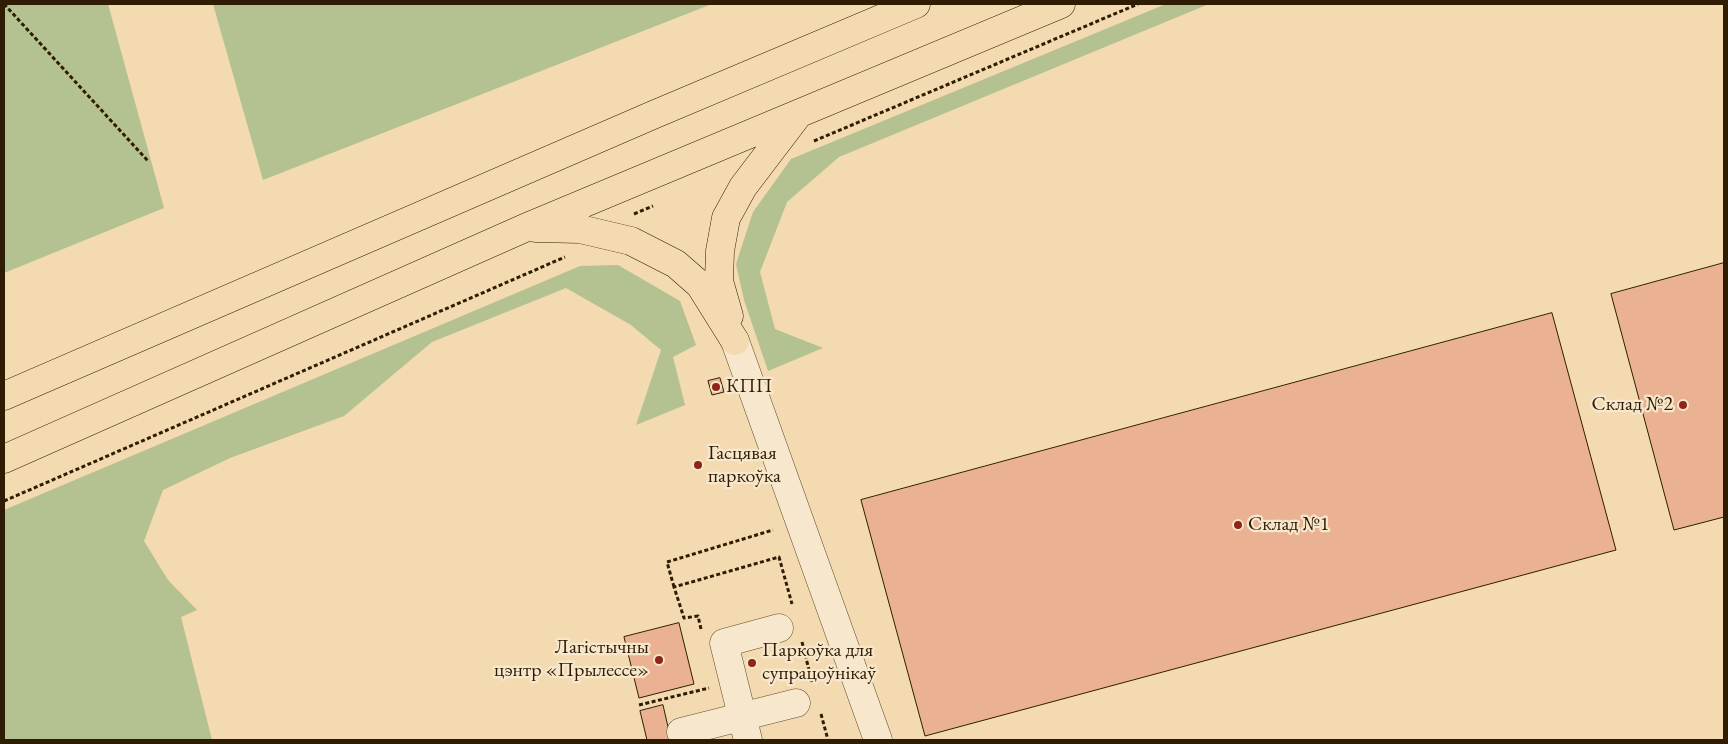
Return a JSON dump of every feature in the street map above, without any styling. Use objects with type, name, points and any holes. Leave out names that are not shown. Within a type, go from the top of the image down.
[{"type":"highway","points":[[4,396],[653,115],[916,4]]},
{"type":"highway","points":[[4,459],[527,227],[1061,4]]},
{"type":"highway","points":[[735,341],[719,281],[720,251],[726,218],[743,187],[798,114]]},
{"type":"highway","points":[[527,227],[580,229],[631,241],[676,264],[700,285],[735,341]]},
{"type":"lane","points":[[735,341],[878,740]]},
{"type":"lane","points":[[745,728],[724,643],[789,631]]},
{"type":"lane","points":[[681,732],[745,728],[810,699]]},
{"type":"path","points":[[4,4],[148,161]]},
{"type":"path","points":[[808,143],[1138,4]]},
{"type":"path","points":[[608,236],[612,224],[658,204]]},
{"type":"path","points":[[4,501],[566,256]]},
{"type":"path","points":[[702,633],[698,616],[684,618],[667,562],[774,531],[770,522]]},
{"type":"path","points":[[674,587],[780,557],[792,605]]},
{"type":"path","points":[[789,631],[810,699],[828,740]]},
{"type":"green space","points":[[4,4],[108,4],[164,208],[4,273]]},
{"type":"green space","points":[[213,4],[712,4],[263,180]]},
{"type":"green space","points":[[1166,4],[1209,4],[839,157],[787,202],[760,272],[775,329],[823,348],[768,371],[744,300],[736,264],[753,212],[791,159]]},
{"type":"green space","points":[[618,265],[680,301],[696,345],[673,357],[685,405],[636,425],[661,350],[631,325],[566,288],[432,342],[344,416],[230,458],[163,490],[144,541],[168,580],[197,610],[181,617],[212,740],[4,740],[4,510],[580,266]]},
{"type":"building","name":"Склад №2","points":[[1724,263],[1724,517],[1674,530],[1611,294]]},
{"type":"building","name":"Склад №1","points":[[1552,313],[1616,550],[925,736],[861,500]]},
{"type":"building","name":"КПП","points":[[720,378],[724,392],[712,395],[708,381]]},
{"type":"building","name":"Лагістычны цэнтр «Прылессе»","points":[[679,623],[694,684],[639,698],[624,637]]},
{"type":"building","points":[[663,705],[671,740],[647,740],[640,711]]},
{"type":"place","name":"КПП","points":[[716,387]]},
{"type":"place","name":"Склад №2","points":[[1683,405]]},
{"type":"place","name":"Гасцявая паркоўка","points":[[698,465]]},
{"type":"place","name":"Склад №1","points":[[1238,525]]},
{"type":"place","name":"Лагістычны цэнтр «Прылессе»","points":[[659,660]]},
{"type":"place","name":"Паркоўка для супрацоўнікаў","points":[[752,663]]}]
